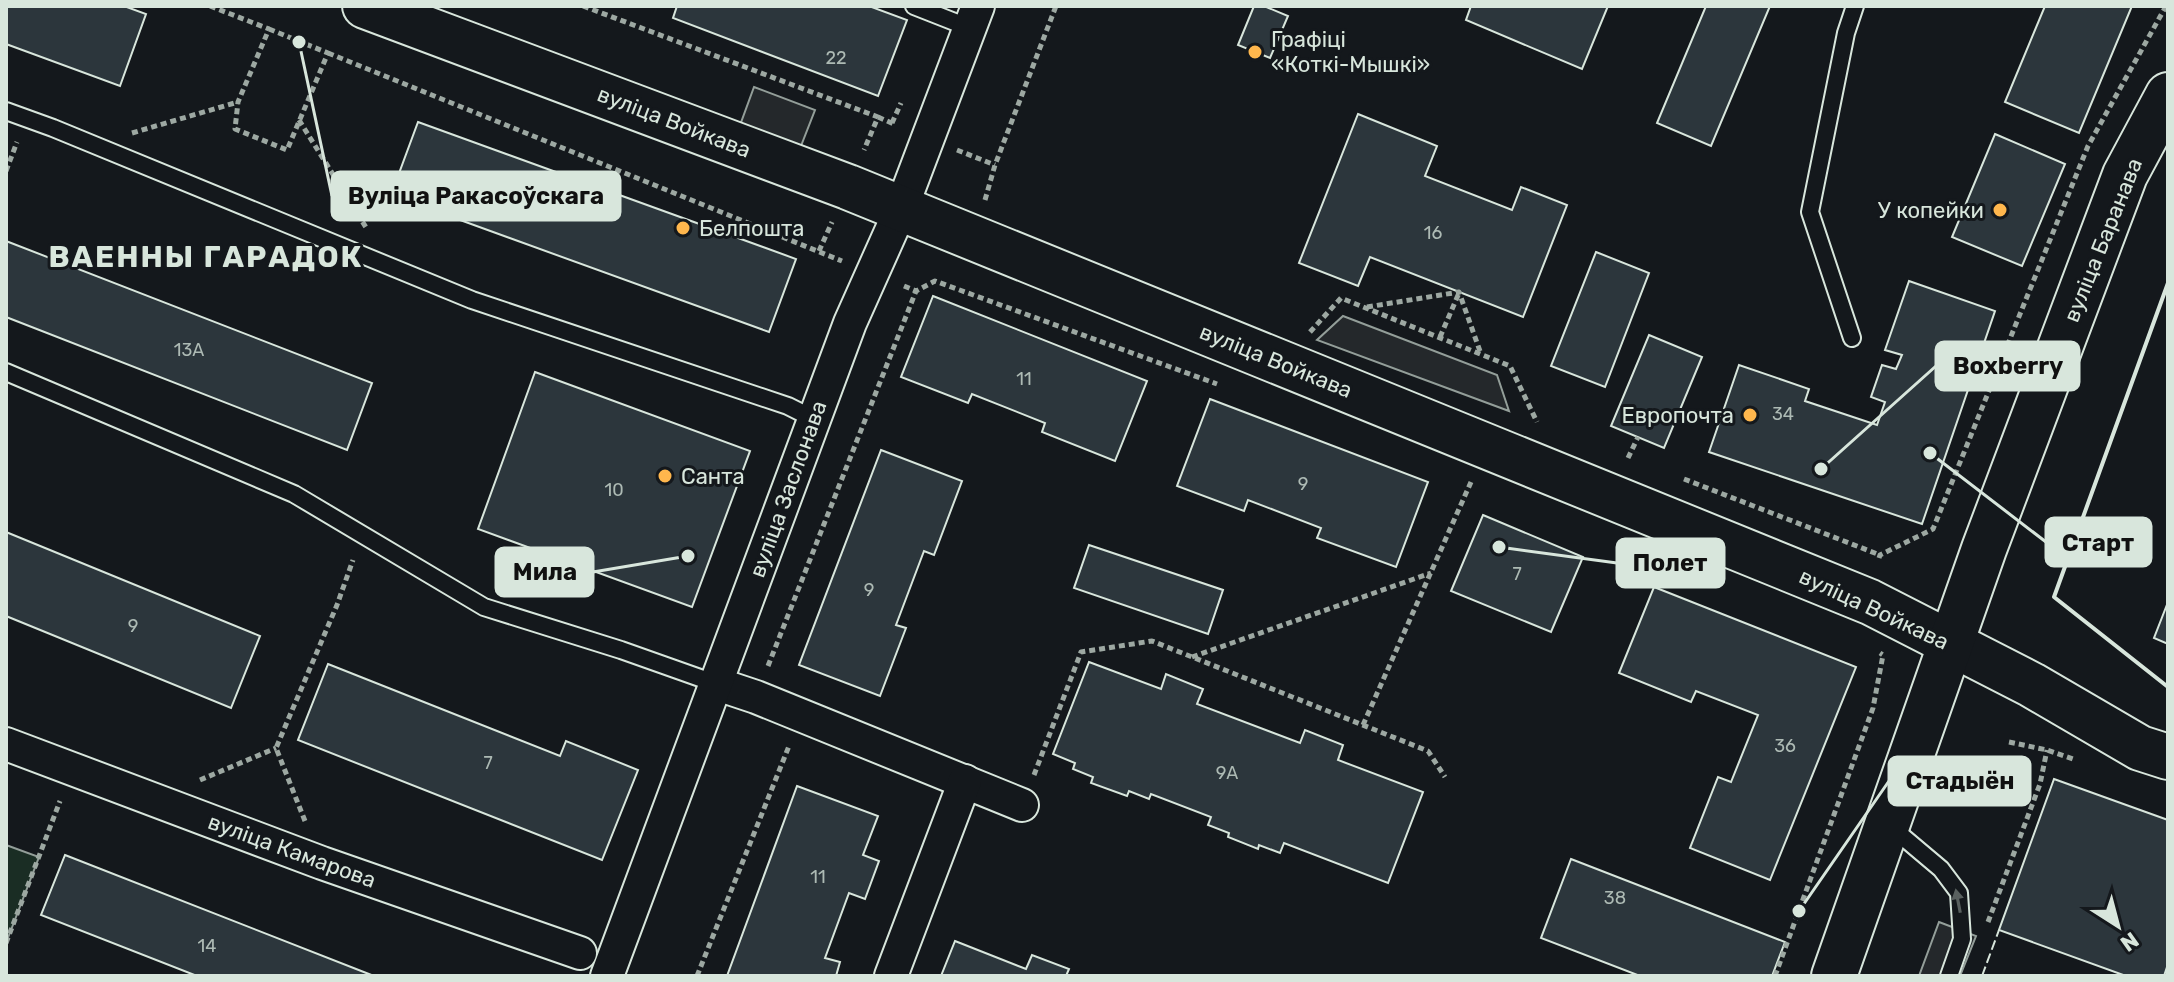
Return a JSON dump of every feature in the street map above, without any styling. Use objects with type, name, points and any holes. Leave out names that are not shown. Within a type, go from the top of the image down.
[{"type":"main road","name":"вуліца Войкава","points":[[365,6],[848,187],[1870,602],[2032,685],[2140,748],[2168,757]]},
{"type":"main road","name":"вуліца Баранава","points":[[1834,976],[1989,534],[2125,175],[2168,95]]},
{"type":"street","name":"вуліца Заслонава","points":[[607,976],[850,323],[901,209],[974,17]]},
{"type":"street","points":[[717,684],[1022,805]]},
{"type":"street","name":"вуліца Камарова","points":[[6,744],[322,863],[580,953]]},
{"type":"street","points":[[891,976],[965,781]]},
{"type":"lane","points":[[914,6],[974,17]]},
{"type":"lane","points":[[1852,338],[1810,212],[1846,33],[1855,6]]},
{"type":"lane","points":[[6,111],[472,300],[788,406],[814,419]]},
{"type":"lane","points":[[6,372],[294,494],[484,607],[717,684]]},
{"type":"lane","points":[[1886,824],[1941,869],[1959,893],[1962,939],[1949,976]]},
{"type":"path","points":[[210,6],[916,291]]},
{"type":"path","points":[[583,6],[878,117],[819,251]]},
{"type":"path","points":[[983,208],[995,165],[1056,6]]},
{"type":"path","points":[[1672,475],[1880,555],[1933,529],[2088,146],[2166,6]]},
{"type":"path","points":[[269,29],[238,102],[235,129],[287,150],[328,53]]},
{"type":"path","points":[[93,144],[238,102]]},
{"type":"path","points":[[299,120],[391,267]]},
{"type":"path","points":[[837,275],[842,261]]},
{"type":"path","points":[[756,697],[916,291],[935,281],[1219,385]]},
{"type":"path","points":[[1366,307],[1459,292]]},
{"type":"path","points":[[1440,337],[1459,292]]},
{"type":"path","points":[[1459,292],[1481,354]]},
{"type":"path","points":[[1310,332],[1341,298],[1366,307],[1510,366],[1537,423],[1550,428]]},
{"type":"path","points":[[1628,458],[1638,437]]},
{"type":"path","points":[[1615,453],[1643,463]]},
{"type":"path","points":[[1363,725],[1473,477]]},
{"type":"path","points":[[153,799],[276,748],[337,605],[362,534]]},
{"type":"path","points":[[1775,976],[1873,708],[1883,655],[1860,633],[1880,555]]},
{"type":"path","points":[[1191,657],[1431,573]]},
{"type":"path","points":[[1022,805],[1081,652],[1152,641],[1428,751],[1445,777]]},
{"type":"path","points":[[697,976],[801,715]]},
{"type":"path","points":[[276,748],[322,863]]},
{"type":"path","points":[[1985,932],[2040,784],[2047,750]]},
{"type":"path","points":[[6,943],[72,770]]},
{"type":"green space","points":[[6,845],[39,857],[6,943]]},
{"type":"shaded area","points":[[754,87],[815,110],[799,151],[739,128]]},
{"type":"shaded area","points":[[1343,316],[1497,375],[1509,411],[1317,340]]},
{"type":"shaded area","points":[[1939,922],[1976,936],[1960,976],[1919,976]]},
{"type":"building","points":[[6,6],[124,6],[146,14],[120,86],[6,44]]},
{"type":"building","points":[[677,6],[869,6],[907,20],[878,96],[673,18]]},
{"type":"building","points":[[1254,6],[1264,6],[1288,16],[1270,58],[1238,45]]},
{"type":"building","points":[[1471,6],[1608,6],[1582,69],[1466,20]]},
{"type":"building","points":[[1706,6],[1770,6],[1711,146],[1657,123]]},
{"type":"building","points":[[2045,6],[2132,6],[2079,133],[2005,102]]},
{"type":"building","points":[[1358,114],[1437,146],[1425,176],[1512,210],[1521,187],[1567,205],[1523,317],[1370,257],[1358,286],[1299,263]]},
{"type":"building","points":[[418,122],[796,259],[769,332],[391,195]]},
{"type":"building","points":[[1995,134],[2065,164],[2022,266],[1952,237]]},
{"type":"building","points":[[6,241],[372,383],[347,450],[6,317]]},
{"type":"building","points":[[1596,252],[1649,273],[1605,387],[1551,366]]},
{"type":"building","points":[[1909,281],[1995,311],[1922,524],[1709,452],[1739,365],[1809,389],[1805,401],[1877,425],[1885,402],[1871,397],[1882,365],[1896,369],[1902,355],[1885,350]]},
{"type":"building","points":[[933,296],[1147,381],[1115,461],[1042,432],[1045,423],[972,394],[968,403],[901,377]]},
{"type":"building","points":[[1649,335],[1702,357],[1664,448],[1611,426]]},
{"type":"building","points":[[535,372],[750,451],[692,607],[478,529]]},
{"type":"building","points":[[1210,399],[1428,482],[1396,567],[1317,538],[1321,528],[1248,500],[1244,511],[1177,486]]},
{"type":"building","points":[[881,450],[962,481],[934,555],[924,551],[896,625],[906,628],[880,696],[799,665]]},
{"type":"building","points":[[1483,515],[1583,557],[1551,632],[1451,591]]},
{"type":"building","points":[[6,532],[260,636],[231,708],[6,616]]},
{"type":"building","points":[[1089,545],[1223,590],[1208,634],[1074,588]]},
{"type":"building","points":[[1654,587],[1856,667],[1770,880],[1690,848],[1718,777],[1731,782],[1758,715],[1696,691],[1691,702],[1619,673]]},
{"type":"building","points":[[2168,602],[2168,644],[2154,638]]},
{"type":"building","points":[[1089,662],[1161,689],[1166,674],[1203,689],[1197,704],[1300,743],[1305,730],[1343,745],[1338,760],[1423,792],[1388,883],[1284,843],[1280,853],[1259,845],[1258,849],[1208,825],[1211,817],[1151,794],[1149,799],[1129,791],[1127,796],[1091,783],[1093,777],[1073,769],[1075,763],[1053,754]]},
{"type":"building","points":[[328,664],[560,756],[566,741],[638,770],[602,860],[298,740]]},
{"type":"building","points":[[2054,779],[2168,820],[2168,964],[2164,976],[2126,976],[1999,930]]},
{"type":"building","points":[[797,786],[878,816],[863,855],[879,861],[865,899],[849,893],[825,958],[840,962],[836,976],[727,976]]},
{"type":"building","points":[[65,855],[374,976],[197,976],[41,915]]},
{"type":"building","points":[[1571,859],[1785,942],[1772,976],[1640,976],[1541,938]]},
{"type":"building","points":[[955,941],[1026,969],[1032,955],[1069,969],[1066,976],[941,976]]},
{"type":"fence","points":[[1982,976],[1999,930]]},
{"type":"wall","points":[[2168,283],[2054,597],[2168,687]]},
{"type":"place","name":"Вуліца Ракасоўскага","points":[[299,42]]},
{"type":"place","name":"Графіці «Коткі-Мышкі»","points":[[1255,52]]},
{"type":"place","name":"У копейки","points":[[2000,210]]},
{"type":"place","name":"Белпошта","points":[[683,228]]},
{"type":"place","name":"Европочта","points":[[1750,415]]},
{"type":"place","name":"Старт","points":[[1930,453]]},
{"type":"place","name":"Boxberry","points":[[1821,469]]},
{"type":"place","name":"Санта","points":[[665,476]]},
{"type":"place","name":"Полет","points":[[1499,547]]},
{"type":"place","name":"Мила","points":[[688,556]]},
{"type":"place","name":"Стадыён","points":[[1799,911]]},
{"type":"district","name":"ВАЕННЫ ГАРАДОК","points":[[206,257]]}]
